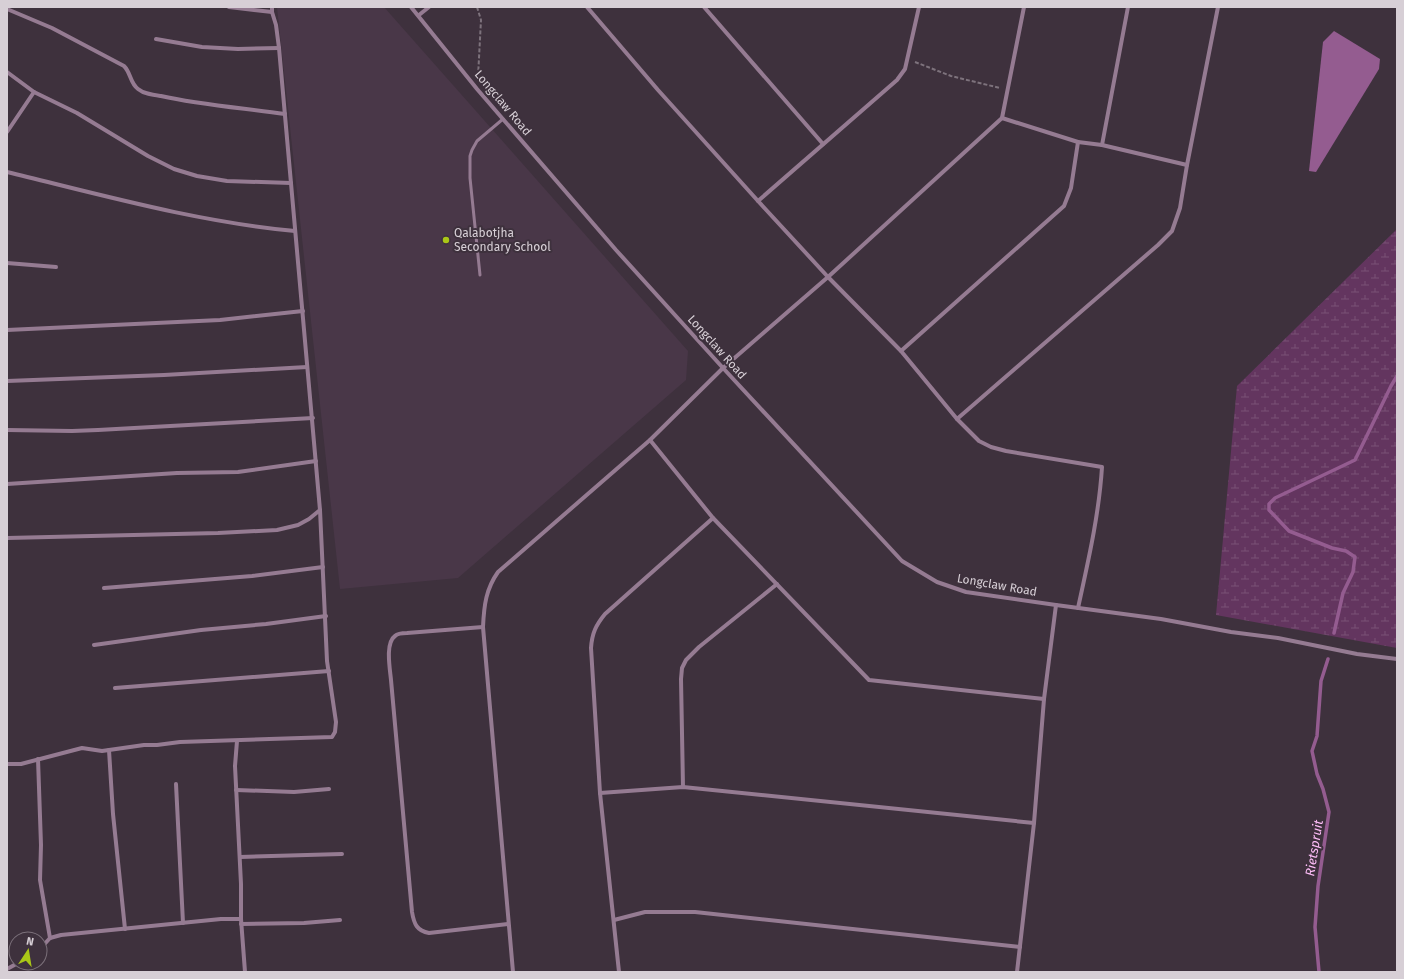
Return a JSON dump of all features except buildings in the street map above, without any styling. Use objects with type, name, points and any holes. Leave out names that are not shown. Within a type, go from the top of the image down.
[{"type":"street","points":[[229,7],[272,12]]},
{"type":"street","points":[[7,764],[21,764],[82,748],[102,751],[180,742],[332,737],[335,732],[336,722],[329,671],[323,591],[320,510],[313,418],[307,367],[279,48],[272,7]]},
{"type":"street","name":"Longclaw Road","points":[[412,7],[477,89],[616,250],[722,368],[902,561],[937,582],[966,592],[1161,619],[1232,632],[1278,638],[1357,654],[1397,659]]},
{"type":"street","points":[[419,15],[429,7]]},
{"type":"street","points":[[587,7],[658,90],[758,201],[828,277],[901,351],[957,419],[979,441],[990,447],[1102,467],[1101,485],[1093,537],[1078,608]]},
{"type":"street","points":[[704,7],[823,144]]},
{"type":"street","points":[[758,201],[897,80],[905,69],[919,7]]},
{"type":"street","points":[[513,972],[482,627],[483,610],[491,583],[498,572],[650,440],[722,368],[828,277],[1002,118],[1024,7]]},
{"type":"street","points":[[1102,145],[1128,7]]},
{"type":"street","points":[[957,419],[1158,246],[1172,231],[1180,208],[1218,7]]},
{"type":"street","points":[[7,9],[52,28],[124,66],[138,90],[178,100],[285,114]]},
{"type":"street","points":[[156,39],[202,47],[238,49],[279,48]]},
{"type":"street","points":[[7,72],[34,92],[77,114],[148,156],[174,169],[197,176],[228,181],[291,183]]},
{"type":"street","points":[[7,132],[34,92]]},
{"type":"street","points":[[1002,118],[1078,142],[1102,145],[1187,165]]},
{"type":"street","points":[[901,351],[1064,206],[1071,188],[1078,142]]},
{"type":"street","points":[[7,172],[205,218],[255,227],[295,231]]},
{"type":"street","points":[[7,263],[56,267]]},
{"type":"street","points":[[7,330],[220,320],[303,311]]},
{"type":"street","points":[[7,381],[164,375],[307,367]]},
{"type":"street","points":[[7,430],[98,430],[313,418]]},
{"type":"street","points":[[650,440],[713,518],[869,680],[1044,699]]},
{"type":"street","points":[[7,484],[177,473],[238,472],[316,461]]},
{"type":"street","points":[[7,538],[218,533],[277,530],[298,525],[309,519],[320,510]]},
{"type":"street","points":[[619,972],[600,793],[591,648],[592,636],[594,628],[606,614],[713,518]]},
{"type":"street","points":[[104,588],[252,576],[323,567]]},
{"type":"street","points":[[683,787],[682,668],[686,660],[699,647],[777,584]]},
{"type":"street","points":[[1017,972],[1034,823],[1044,699],[1056,605]]},
{"type":"street","points":[[94,645],[201,630],[266,624],[326,616]]},
{"type":"street","points":[[482,627],[396,635],[388,647],[412,912],[415,925],[420,930],[429,933],[508,924]]},
{"type":"street","points":[[115,688],[329,671]]},
{"type":"street","points":[[237,741],[235,766],[242,884],[241,921],[245,972]]},
{"type":"street","points":[[109,750],[113,814],[125,929]]},
{"type":"street","points":[[38,759],[41,845],[40,880],[50,938],[71,934],[220,919],[304,923],[340,920]]},
{"type":"street","points":[[176,784],[183,923]]},
{"type":"street","points":[[600,793],[683,787],[1034,823]]},
{"type":"street","points":[[236,790],[294,792],[329,789]]},
{"type":"street","points":[[240,858],[342,854]]},
{"type":"street","points":[[614,920],[645,912],[695,912],[1020,946]]},
{"type":"lane","points":[[480,275],[470,178],[470,156],[477,142],[503,119]]},
{"type":"path","points":[[477,7],[481,20],[477,89]]},
{"type":"path","points":[[907,59],[951,76],[1007,89]]},
{"type":"shaded area","name":"Qalabotjha Secondary School","points":[[277,7],[384,7],[688,351],[686,380],[458,578],[340,589]]},
{"type":"shaded area","points":[[1334,31],[1380,59],[1379,69],[1316,172],[1309,171],[1323,42]]},
{"type":"green space","points":[[1397,229],[1397,648],[1216,615],[1237,386]]},
{"type":"waterway","points":[[1334,633],[1343,593],[1353,572],[1355,557],[1346,551],[1332,548],[1289,531],[1269,510],[1269,504],[1275,498],[1355,460],[1397,376]]},
{"type":"waterway","name":"Rietspruit","points":[[1319,972],[1315,927],[1318,886],[1329,812],[1323,789],[1317,774],[1312,751],[1317,736],[1321,681],[1328,659]]},
{"type":"place","name":"Qalabotjha Secondary School","points":[[446,240]]}]
